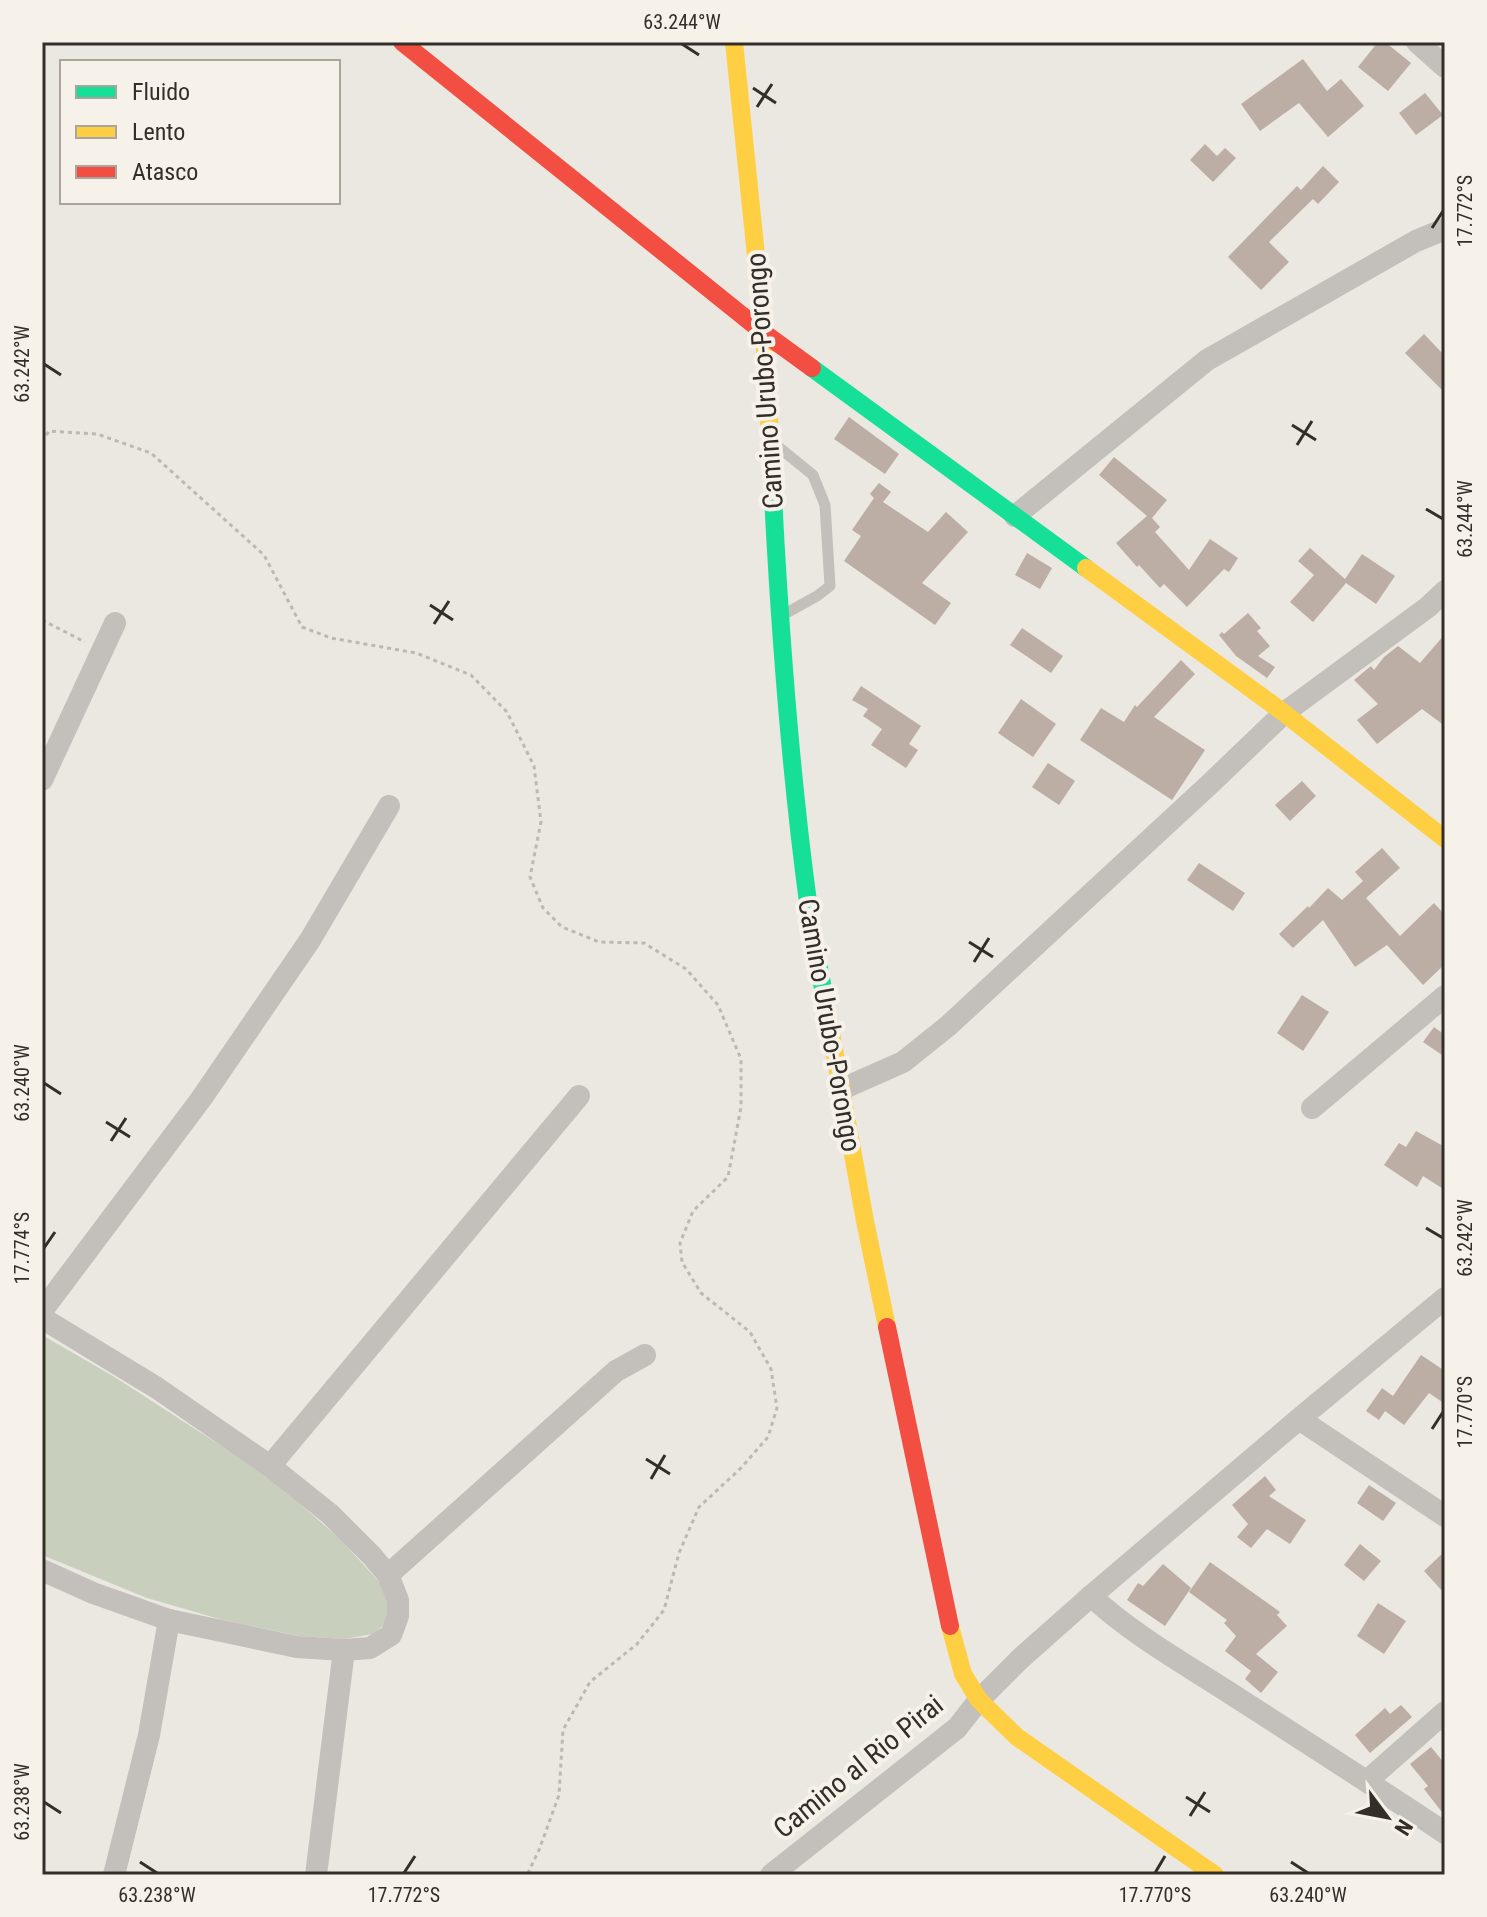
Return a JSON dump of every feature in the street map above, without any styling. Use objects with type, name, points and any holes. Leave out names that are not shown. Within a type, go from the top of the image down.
[{"type":"main road","points":[[402,42],[764,333],[1284,713],[1445,839]]},
{"type":"main road","name":"Camino Urubo-Porongo","points":[[734,42],[764,333],[779,617],[808,905],[865,1221],[953,1640],[963,1674],[979,1700],[1017,1737],[1215,1875]]},
{"type":"street","points":[[1417,42],[1445,67]]},
{"type":"street","points":[[1015,516],[1207,360],[1416,241],[1445,229]]},
{"type":"street","points":[[842,1089],[903,1062],[948,1026],[1284,713],[1428,607],[1445,591]]},
{"type":"street","points":[[42,780],[115,623]]},
{"type":"street","points":[[42,1311],[243,1038],[310,940],[389,806]]},
{"type":"street","points":[[1312,1108],[1445,996]]},
{"type":"street","points":[[270,1466],[579,1096]]},
{"type":"street","name":"Camino al Rio Pirai","points":[[771,1875],[957,1728],[979,1700],[1020,1659],[1091,1596],[1445,1298]]},
{"type":"street","points":[[42,1318],[157,1388],[270,1466],[330,1514],[388,1575],[398,1600],[398,1616],[391,1635],[370,1648],[297,1647],[169,1620],[93,1593],[42,1570]]},
{"type":"street","points":[[388,1575],[616,1371],[645,1355]]},
{"type":"street","points":[[1299,1419],[1445,1516]]},
{"type":"street","points":[[1091,1596],[1154,1644],[1445,1833]]},
{"type":"street","points":[[114,1875],[149,1735],[169,1620]]},
{"type":"street","points":[[316,1875],[344,1650]]},
{"type":"street","points":[[1367,1781],[1445,1712]]},
{"type":"lane","points":[[769,439],[813,475],[825,505],[830,586],[779,617]]},
{"type":"path","points":[[42,442],[49,431],[97,434],[151,453],[264,555],[302,627],[331,638],[416,653],[471,675],[507,712],[534,766],[541,822],[530,877],[543,908],[562,927],[599,942],[644,943],[686,969],[718,1005],[741,1059],[741,1107],[728,1177],[693,1211],[680,1243],[682,1262],[701,1293],[750,1332],[771,1369],[777,1408],[768,1437],[741,1468],[699,1507],[679,1553],[664,1610],[637,1644],[590,1682],[563,1730],[559,1795],[527,1875]]},
{"type":"path","points":[[42,620],[103,650]]},
{"type":"green space","points":[[42,1335],[113,1376],[268,1476],[339,1538],[383,1586],[390,1608],[385,1624],[373,1634],[344,1639],[299,1636],[223,1620],[147,1598],[42,1555]]},
{"type":"building","points":[[1378,42],[1385,42],[1411,63],[1388,91],[1358,67]]},
{"type":"building","points":[[1303,59],[1327,91],[1341,79],[1364,106],[1328,137],[1299,103],[1260,131],[1241,104]]},
{"type":"building","points":[[1425,93],[1443,115],[1416,135],[1399,113]]},
{"type":"building","points":[[1205,144],[1217,156],[1225,148],[1236,158],[1213,182],[1190,160]]},
{"type":"building","points":[[1323,166],[1339,182],[1318,204],[1313,199],[1269,242],[1289,262],[1261,290],[1228,257],[1297,186],[1301,190]]},
{"type":"building","points":[[1424,334],[1445,356],[1445,393],[1405,353]]},
{"type":"building","points":[[849,417],[899,454],[885,474],[834,439]]},
{"type":"building","points":[[1114,457],[1167,500],[1152,518],[1160,527],[1155,532],[1189,570],[1210,539],[1238,558],[1229,572],[1224,569],[1187,607],[1164,584],[1160,588],[1116,543],[1147,516],[1099,475]]},
{"type":"building","points":[[879,483],[891,492],[883,502],[928,532],[946,512],[968,532],[922,583],[951,603],[935,625],[844,561],[861,536],[852,530],[874,498],[870,494]]},
{"type":"building","points":[[1310,548],[1345,579],[1362,554],[1395,576],[1376,604],[1346,583],[1313,622],[1290,602],[1314,575],[1298,561]]},
{"type":"building","points":[[1027,553],[1052,568],[1040,589],[1015,575]]},
{"type":"building","points":[[1248,613],[1261,628],[1257,631],[1270,646],[1258,656],[1275,667],[1267,678],[1236,656],[1219,635]]},
{"type":"building","points":[[1022,628],[1063,656],[1051,673],[1010,645]]},
{"type":"building","points":[[1445,634],[1445,726],[1422,709],[1377,744],[1357,720],[1378,704],[1354,680],[1371,666],[1374,670],[1398,646],[1420,663]]},
{"type":"building","points":[[1181,660],[1195,674],[1154,717],[1205,750],[1172,800],[1080,740],[1101,708],[1124,722],[1135,705],[1137,707]]},
{"type":"building","points":[[861,686],[921,726],[909,744],[918,750],[906,768],[871,745],[882,729],[863,716],[868,709],[852,700]]},
{"type":"building","points":[[1021,699],[1056,724],[1033,757],[998,733]]},
{"type":"building","points":[[1048,763],[1075,781],[1059,805],[1032,787]]},
{"type":"building","points":[[1302,781],[1316,796],[1290,821],[1275,805]]},
{"type":"building","points":[[1382,848],[1400,868],[1366,898],[1400,936],[1434,903],[1445,915],[1445,964],[1423,985],[1387,945],[1355,967],[1323,920],[1293,948],[1279,934],[1328,888],[1342,900],[1363,881],[1355,872]]},
{"type":"building","points":[[1199,863],[1245,893],[1233,911],[1187,880]]},
{"type":"building","points":[[1302,995],[1329,1012],[1303,1051],[1277,1033]]},
{"type":"building","points":[[1434,1027],[1445,1035],[1445,1057],[1423,1042]]},
{"type":"building","points":[[1416,1131],[1445,1147],[1445,1190],[1423,1176],[1417,1187],[1384,1165],[1399,1143],[1406,1147]]},
{"type":"building","points":[[1421,1355],[1445,1371],[1445,1404],[1429,1393],[1404,1425],[1385,1411],[1379,1420],[1366,1411],[1382,1388],[1393,1396]]},
{"type":"building","points":[[1265,1476],[1276,1490],[1269,1496],[1306,1520],[1290,1544],[1267,1529],[1251,1548],[1237,1537],[1248,1524],[1232,1505]]},
{"type":"building","points":[[1369,1485],[1396,1503],[1383,1521],[1357,1503]]},
{"type":"building","points":[[1360,1544],[1381,1561],[1364,1581],[1344,1565]]},
{"type":"building","points":[[1445,1551],[1445,1594],[1424,1571]]},
{"type":"building","points":[[1210,1562],[1280,1612],[1277,1615],[1287,1626],[1256,1654],[1278,1672],[1261,1693],[1245,1679],[1251,1671],[1225,1651],[1236,1636],[1224,1623],[1227,1620],[1189,1592]]},
{"type":"building","points":[[1163,1564],[1191,1588],[1165,1626],[1127,1600],[1138,1583],[1143,1586]]},
{"type":"building","points":[[1378,1603],[1406,1621],[1384,1654],[1357,1636]]},
{"type":"building","points":[[1401,1705],[1412,1717],[1370,1753],[1355,1735],[1385,1708],[1390,1714]]},
{"type":"building","points":[[1431,1747],[1445,1764],[1445,1816],[1424,1789],[1428,1786],[1410,1764]]},
{"type":"traffic: fast","points":[[812,368],[1086,568]]},
{"type":"traffic: fast","points":[[771,456],[789,735],[810,916],[827,1011]]},
{"type":"traffic: slow","points":[[734,42],[764,333],[771,456]]},
{"type":"traffic: slow","points":[[1086,568],[1284,713],[1445,839]]},
{"type":"traffic: slow","points":[[827,1011],[887,1327]]},
{"type":"traffic: slow","points":[[950,1626],[963,1674],[979,1700],[1017,1737],[1215,1875]]},
{"type":"traffic: jam","points":[[402,42],[764,333],[812,368]]},
{"type":"traffic: jam","points":[[887,1327],[950,1626]]}]
